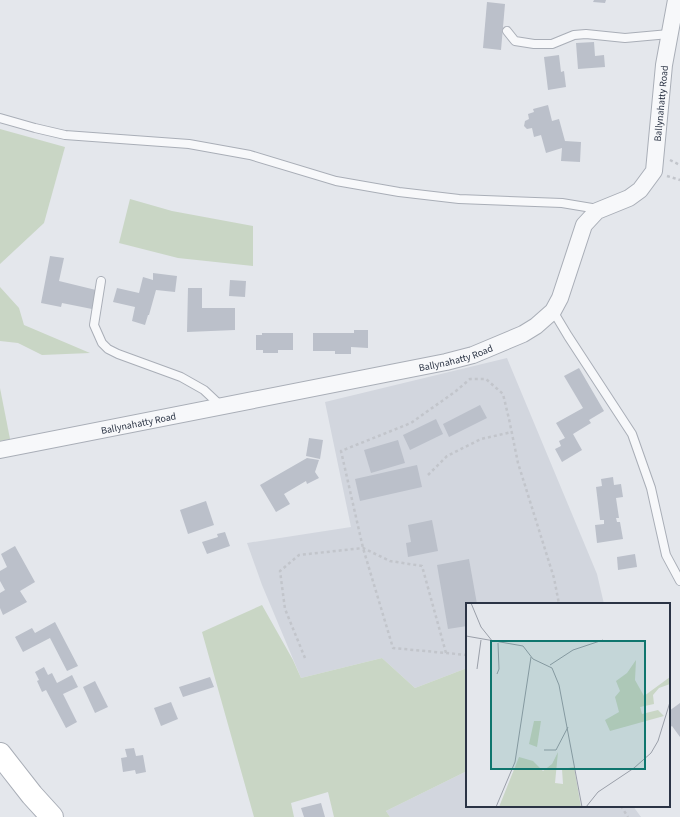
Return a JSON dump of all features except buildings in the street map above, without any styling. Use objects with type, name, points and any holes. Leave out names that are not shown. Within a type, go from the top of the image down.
[{"type":"main road","points":[[0,754],[32,795],[52,817]]},
{"type":"street","name":"Ballynahatty Road","points":[[0,450],[446,362],[473,355],[523,334],[536,326],[553,311],[560,298],[584,225],[597,212],[629,198],[640,190],[654,172],[664,65],[676,5]]},
{"type":"lane","points":[[507,31],[515,41],[534,44],[552,44],[574,35],[586,34],[624,38],[669,34]]},
{"type":"lane","points":[[0,118],[65,135],[189,144],[250,156],[336,181],[400,192],[459,199],[562,204],[592,208],[597,212]]},
{"type":"lane","points":[[101,281],[94,325],[102,343],[108,349],[118,354],[181,377],[204,390],[220,406]]},
{"type":"lane","points":[[553,311],[632,434],[651,488],[666,555],[680,581]]},
{"type":"path","points":[[466,655],[393,648],[362,548],[341,451],[411,423],[456,392],[470,379],[486,379],[503,394],[518,463],[554,578],[559,603]]},
{"type":"path","points":[[428,475],[447,456],[481,439],[512,432]]},
{"type":"path","points":[[305,658],[284,609],[280,572],[300,555],[362,548],[390,561],[422,566],[446,653]]},
{"type":"path","points":[[622,807],[628,817]]},
{"type":"shaded area","points":[[507,358],[597,574],[604,603],[466,603],[466,668],[415,688],[382,658],[301,678],[262,585],[247,543],[351,527],[325,402]]},
{"type":"shaded area","points":[[466,771],[466,807],[634,807],[641,817],[390,817],[386,811]]},
{"type":"green space","points":[[0,129],[65,147],[44,223],[0,264]]},
{"type":"green space","points":[[130,199],[172,211],[253,226],[253,266],[178,258],[119,243]]},
{"type":"green space","points":[[0,287],[19,308],[24,325],[90,353],[42,355],[18,343],[0,341]]},
{"type":"green space","points":[[0,388],[10,439],[0,441]]},
{"type":"green space","points":[[262,605],[293,660],[301,678],[382,658],[415,688],[466,668],[466,771],[386,811],[390,817],[334,817],[328,792],[291,803],[294,817],[254,817],[202,632]]}]
